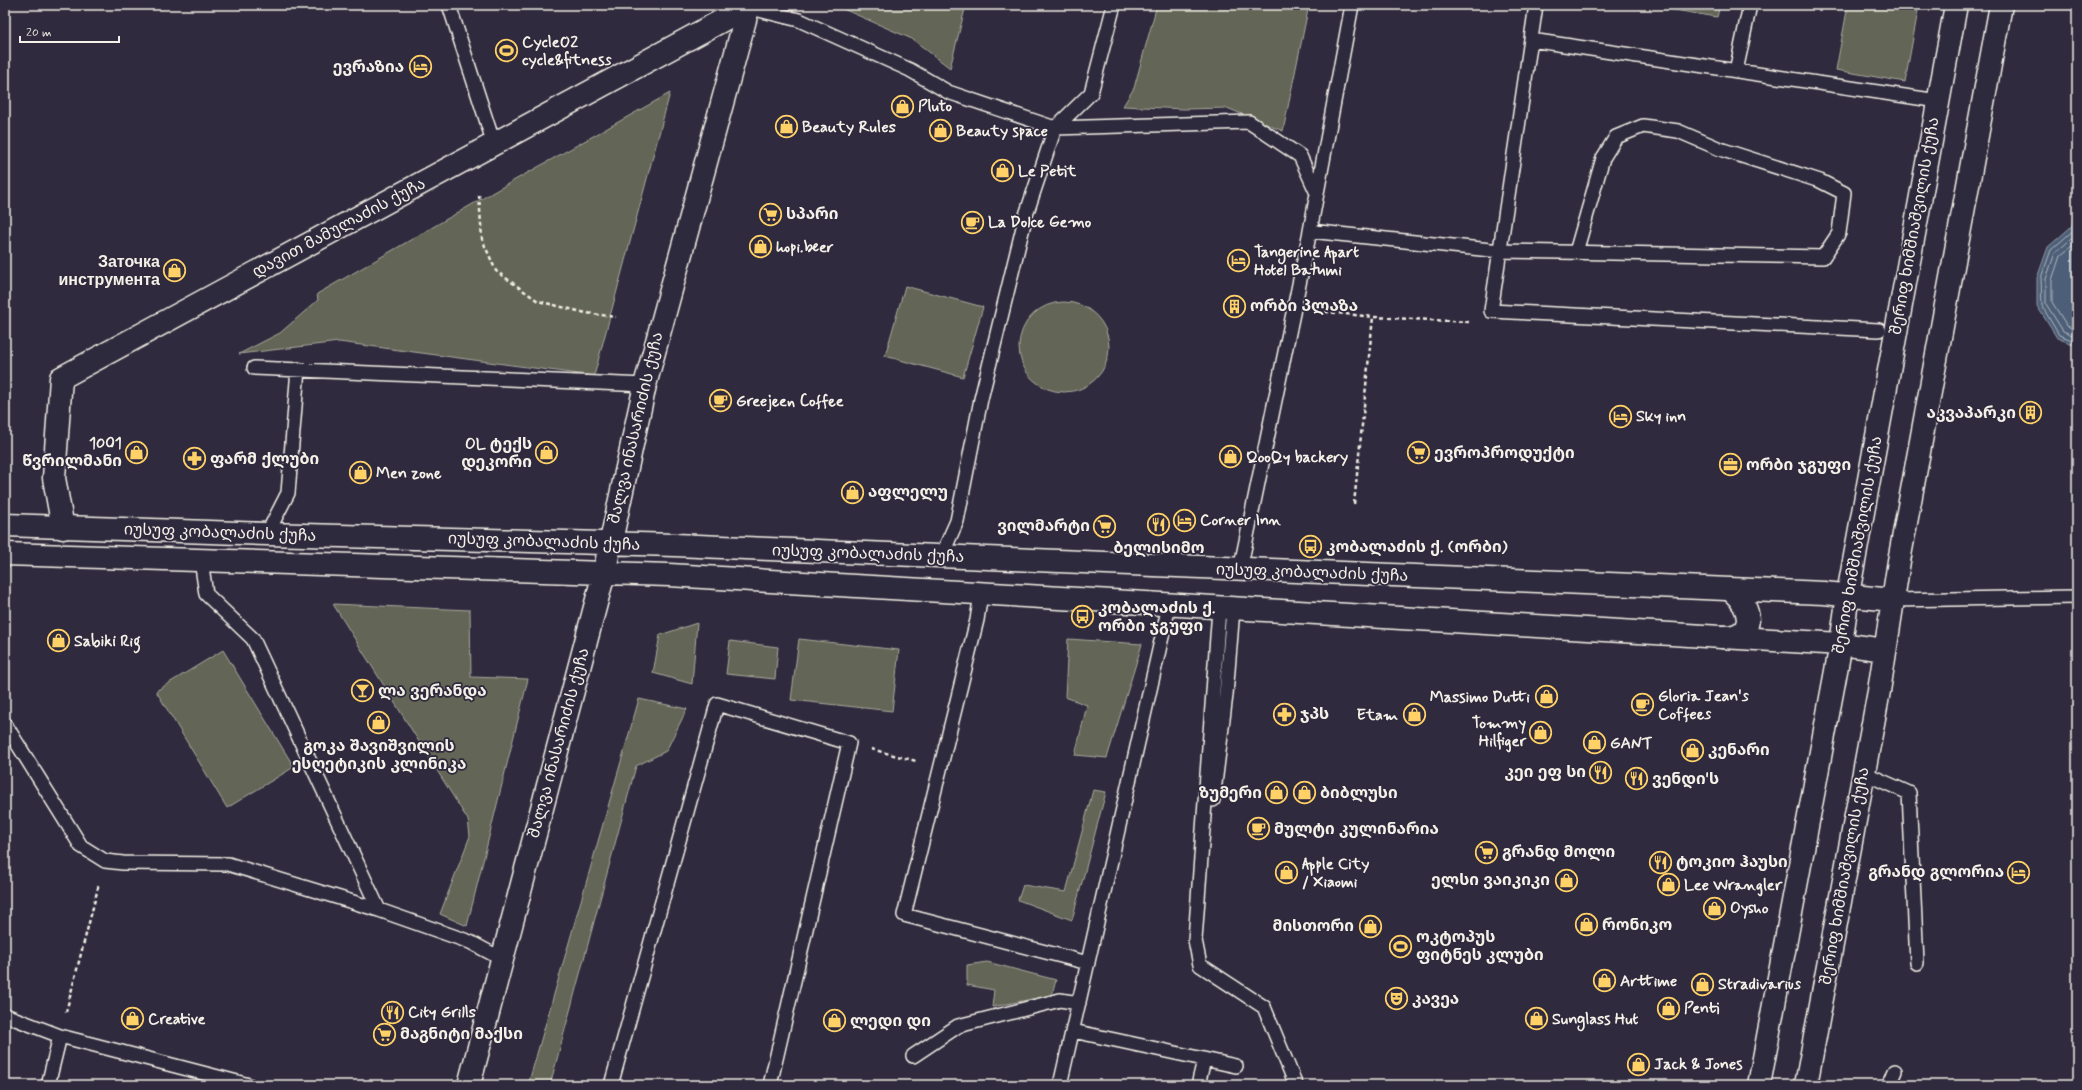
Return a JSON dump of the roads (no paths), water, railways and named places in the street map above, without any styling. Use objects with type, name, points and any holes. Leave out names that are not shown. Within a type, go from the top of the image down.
[{"type":"street","name":"შერიფ ხიმშიაშვილის ქუჩა","points":[[1759,1085],[1841,644],[1848,594],[1956,5]]},
{"type":"street","name":"შერიფ ხიმშიაშვილის ქუჩა","points":[[1806,1085],[1864,773],[1886,650],[1892,600],[2001,5]]},
{"type":"street","name":"დავით მამულაძის ქუჩა","points":[[62,528],[54,478],[62,378],[748,6]]},
{"type":"street","name":"შალვა ინასარიძის ქუჩა","points":[[469,1085],[604,573],[609,544],[645,384],[748,6]]},
{"type":"street","name":"იუსუფ კობალაძის ქუჩა","points":[[5,525],[62,528],[609,544],[941,557],[1848,594],[1892,600]]},
{"type":"street","name":"იუსუფ კობალაძის ქუჩა","points":[[5,554],[669,575],[1169,606],[1841,644],[1886,650]]},
{"type":"street","name":"იუსუფ კობალაძის ქუჩა","points":[[1722,637],[1734,638],[1745,628],[1748,620],[1745,605],[1731,590]]},
{"type":"lane","points":[[449,5],[494,144]]},
{"type":"lane","points":[[941,557],[957,520],[981,399],[1026,214],[1055,128],[1091,93],[1114,5]]},
{"type":"lane","points":[[1240,570],[1310,231],[1316,191],[1352,5]]},
{"type":"lane","points":[[1536,5],[1491,311],[1879,330]]},
{"type":"lane","points":[[1736,71],[1750,5]]},
{"type":"lane","points":[[748,6],[799,20],[910,70],[948,92],[1055,128],[1248,122],[1300,156],[1316,191]]},
{"type":"lane","points":[[1530,40],[1938,101]]},
{"type":"lane","points":[[1310,231],[1500,251],[1823,257],[1839,233],[1844,193],[1820,182],[1720,149],[1678,131],[1643,126],[1616,137],[1603,158],[1576,252]]},
{"type":"lane","points":[[254,368],[645,384]]},
{"type":"lane","points":[[268,534],[288,493],[298,369]]},
{"type":"lane","points":[[201,560],[206,594],[253,639],[379,910]]},
{"type":"lane","points":[[981,594],[977,620],[904,915],[1088,963]]},
{"type":"lane","points":[[1892,600],[2077,597]]},
{"type":"lane","points":[[1060,1085],[1169,606]]},
{"type":"lane","points":[[1226,609],[1195,940],[1200,965],[1264,1007],[1296,1085]]},
{"type":"lane","points":[[611,1085],[717,704],[849,743],[770,1085]]},
{"type":"lane","points":[[5,724],[81,846],[105,861],[123,863],[228,864],[379,910],[470,942],[502,959]]},
{"type":"lane","points":[[1864,773],[1909,793],[1917,963]]},
{"type":"lane","points":[[913,1056],[958,1026],[1060,1000],[1079,1003]]},
{"type":"lane","points":[[5,1015],[60,1036],[249,1085]]},
{"type":"lane","points":[[1073,1031],[1236,1066]]},
{"type":"lane","points":[[48,1085],[60,1036]]},
{"type":"lane","points":[[1198,1085],[1204,1060]]},
{"type":"lane","points":[[1889,1085],[1895,1071]]},
{"type":"water","points":[[2077,198],[2077,346],[2057,338],[2037,306],[2037,278],[2048,247],[2072,226]]},
{"type":"place","name":"CycleO2 cycle&fitness","points":[[507,51]]},
{"type":"place","name":"ევრაზია","points":[[420,67]]},
{"type":"place","name":"Pluto","points":[[903,106]]},
{"type":"place","name":"Beauty Rules","points":[[787,127]]},
{"type":"place","name":"Beauty space","points":[[941,131]]},
{"type":"place","name":"Le Petit","points":[[1003,171]]},
{"type":"place","name":"სპარი","points":[[771,214]]},
{"type":"place","name":"La Dolce Gemo","points":[[972,222]]},
{"type":"place","name":"hopi.beer","points":[[761,247]]},
{"type":"place","name":"Tangerine Apart Hotel Batumi","points":[[1238,261]]},
{"type":"place","name":"Заточка инструмента","points":[[175,271]]},
{"type":"place","name":"ორბი პლაზა","points":[[1235,306]]},
{"type":"place","name":"Greejeen Coffee","points":[[720,401]]},
{"type":"place","name":"აკვაპარკი","points":[[2031,413]]},
{"type":"place","name":"Sky inn","points":[[1621,416]]},
{"type":"place","name":"1001 წვრილმანი","points":[[137,452]]},
{"type":"place","name":"OL ტექს დეკორი","points":[[547,453]]},
{"type":"place","name":"ევროპროდუქტი","points":[[1419,453]]},
{"type":"place","name":"QooQy backery","points":[[1230,457]]},
{"type":"place","name":"ფარმ ქლუბი","points":[[195,459]]},
{"type":"place","name":"ორბი ჯგუფი","points":[[1731,465]]},
{"type":"place","name":"Men zone","points":[[360,473]]},
{"type":"place","name":"აფლელუ","points":[[853,492]]},
{"type":"place","name":"Corner Inn","points":[[1185,520]]},
{"type":"place","name":"ბელისიმო","points":[[1159,525]]},
{"type":"place","name":"ვილმარტი","points":[[1105,526]]},
{"type":"place","name":"კობალაძის ქ. (ორბი)","points":[[1311,547]]},
{"type":"place","name":"კობალაძის ქ. ორბი ჯგუფი","points":[[1083,617]]},
{"type":"place","name":"Sabiki Rig","points":[[59,641]]},
{"type":"place","name":"ლა ვერანდა","points":[[362,691]]},
{"type":"place","name":"Massimo Dutti","points":[[1546,697]]},
{"type":"place","name":"Gloria Jean's Coffees","points":[[1642,705]]},
{"type":"place","name":"ჯპს","points":[[1285,714]]},
{"type":"place","name":"Etam","points":[[1414,715]]},
{"type":"place","name":"გოკა შავიშვილის ესღეტიკის კლინიკა","points":[[379,722]]},
{"type":"place","name":"Tommy Hilfiger","points":[[1541,732]]},
{"type":"place","name":"GANT","points":[[1594,743]]},
{"type":"place","name":"კენარი","points":[[1692,750]]},
{"type":"place","name":"კეი ეფ სი","points":[[1601,772]]},
{"type":"place","name":"ვენდი'ს","points":[[1636,779]]},
{"type":"place","name":"ზუმერი","points":[[1277,793]]},
{"type":"place","name":"ბიბლუსი","points":[[1305,793]]},
{"type":"place","name":"მულტი კულინარია","points":[[1259,829]]},
{"type":"place","name":"გრანდ მოლი","points":[[1487,852]]},
{"type":"place","name":"ტოკიო ჰაუსი","points":[[1661,862]]},
{"type":"place","name":"გრანდ გლორია","points":[[2019,872]]},
{"type":"place","name":"Apple City / Xiaomi","points":[[1286,873]]},
{"type":"place","name":"ელსი ვაიკიკი","points":[[1566,880]]},
{"type":"place","name":"Lee Wrangler","points":[[1668,885]]},
{"type":"place","name":"Oysho","points":[[1715,908]]},
{"type":"place","name":"რონიკო","points":[[1586,925]]},
{"type":"place","name":"მისთორი","points":[[1370,926]]},
{"type":"place","name":"ოკტოპუს ფიტნეს კლუბი","points":[[1400,946]]},
{"type":"place","name":"Arttime","points":[[1605,981]]},
{"type":"place","name":"Stradivarius","points":[[1702,984]]},
{"type":"place","name":"კავეა","points":[[1396,999]]},
{"type":"place","name":"Penti","points":[[1668,1008]]},
{"type":"place","name":"City Grills","points":[[392,1012]]},
{"type":"place","name":"Creative","points":[[133,1019]]},
{"type":"place","name":"Sunglass Hut","points":[[1537,1019]]},
{"type":"place","name":"ლედი დი","points":[[834,1021]]},
{"type":"place","name":"მაგნიტი მაქსი","points":[[384,1034]]},
{"type":"place","name":"Jack & Jones","points":[[1639,1064]]}]
